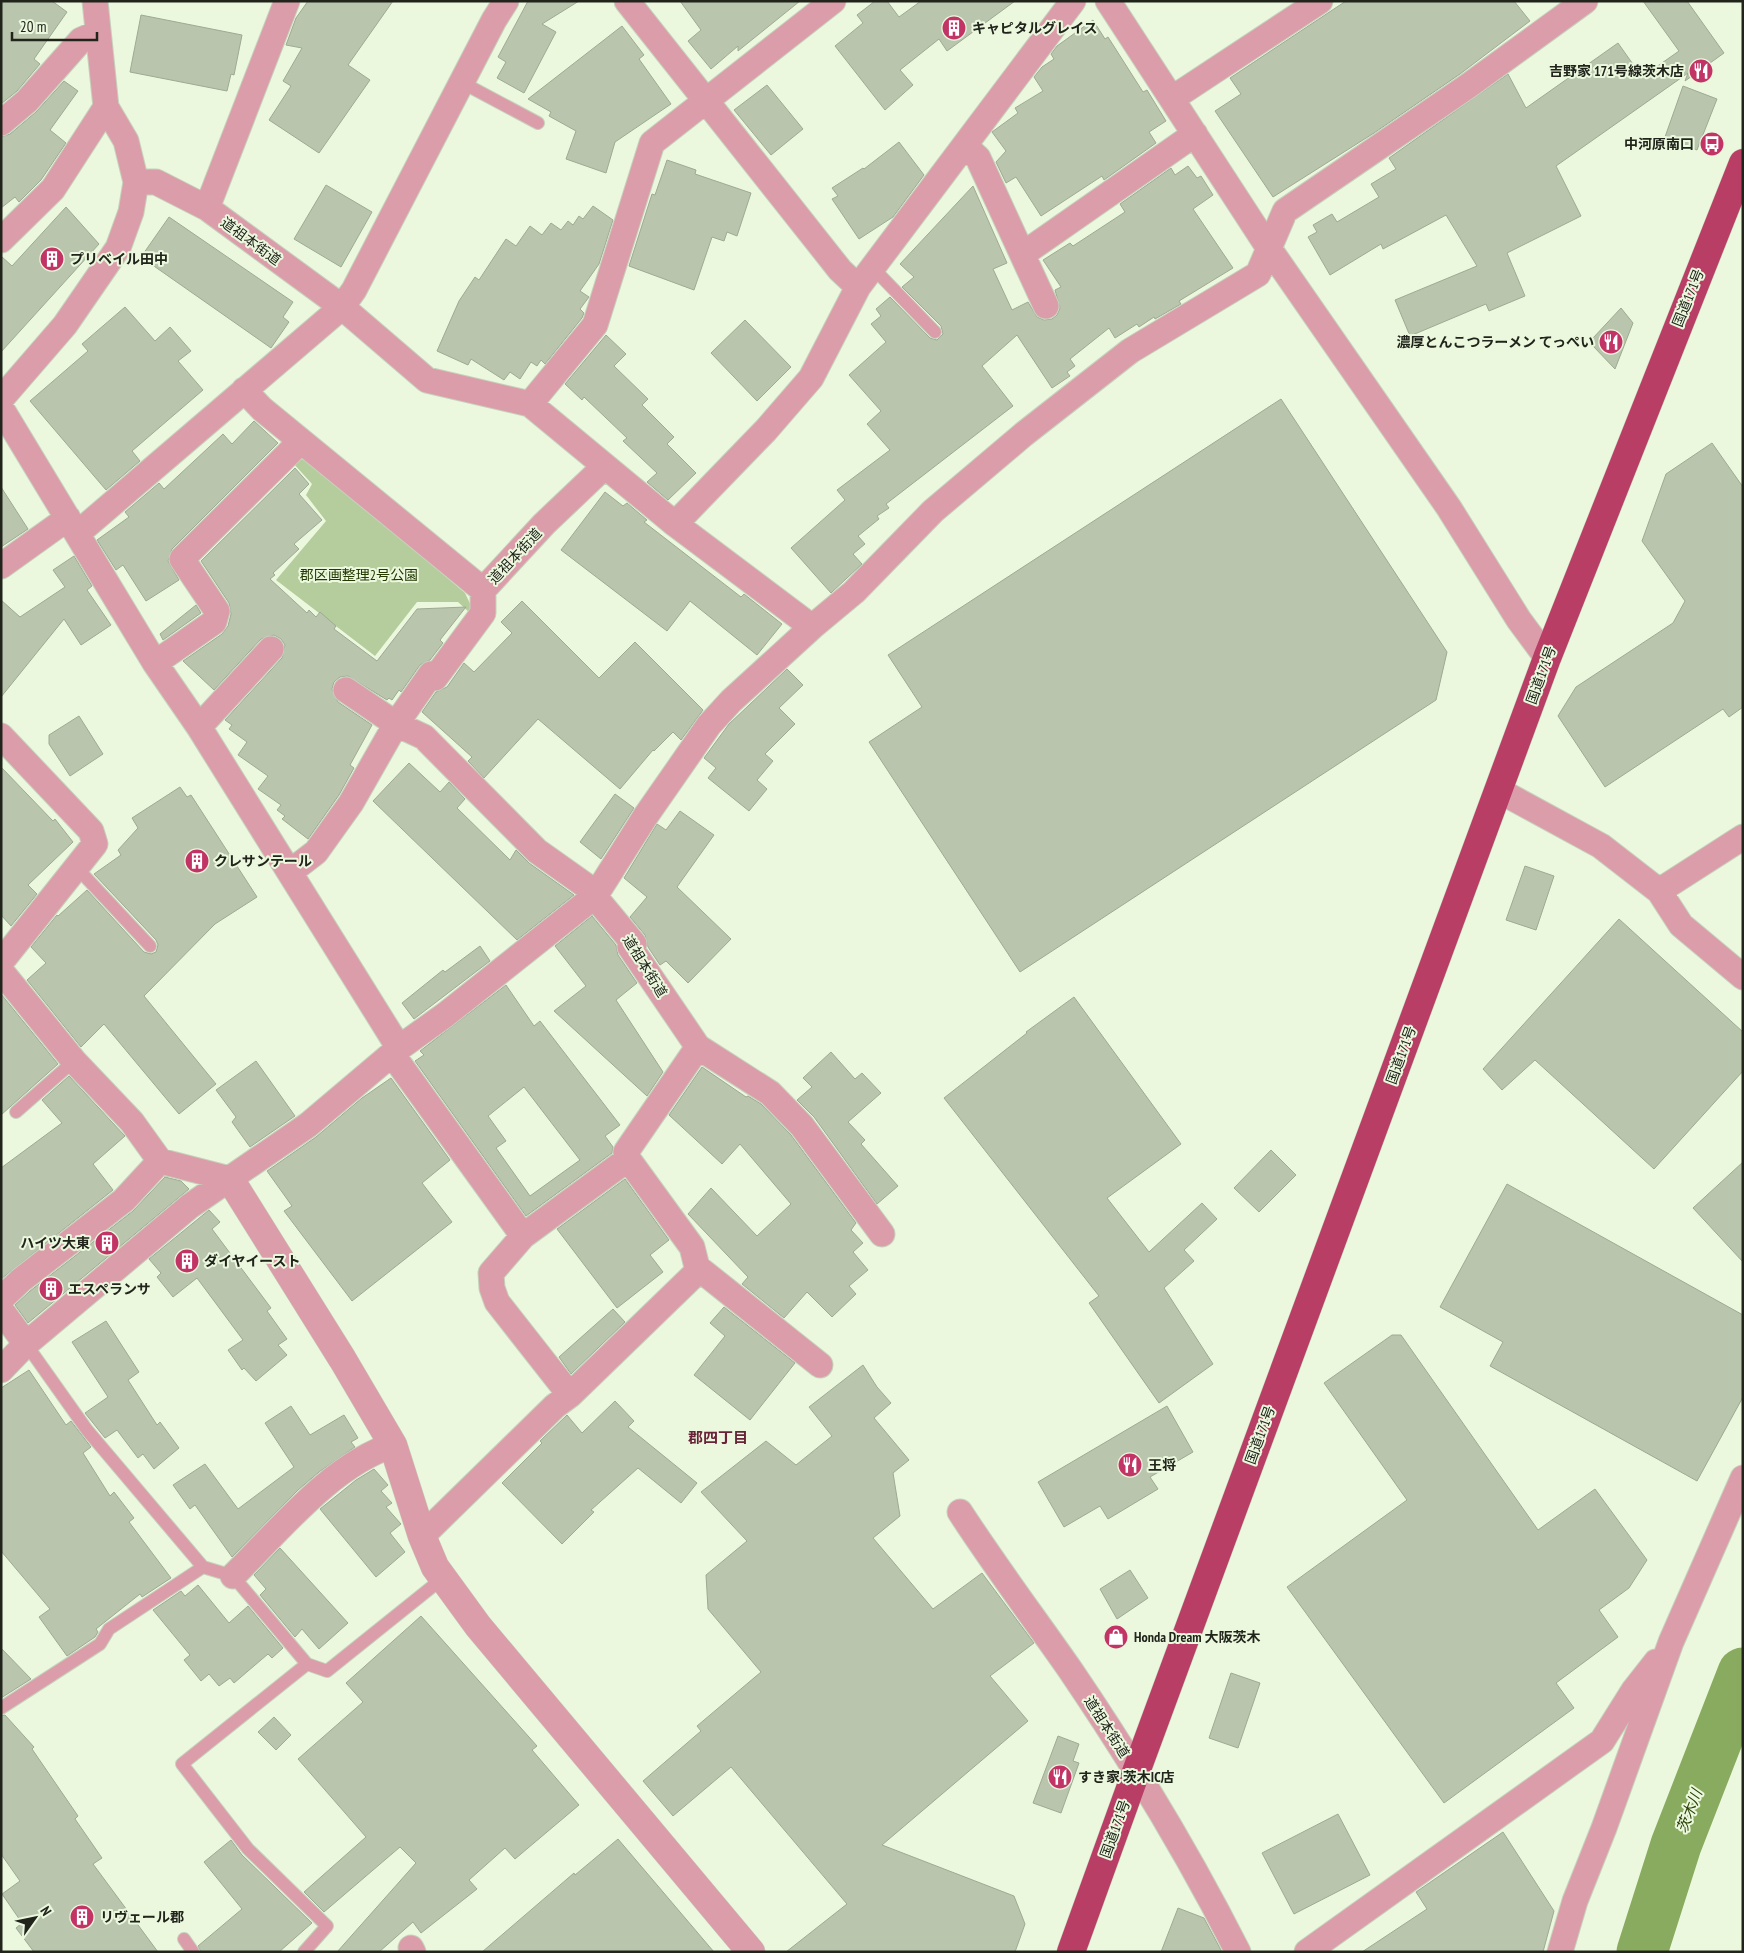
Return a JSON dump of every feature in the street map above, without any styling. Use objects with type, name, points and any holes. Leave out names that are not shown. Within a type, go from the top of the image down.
[{"type":"highway","name":"国道171号","points":[[1071,1952],[1547,658],[1743,163]]},
{"type":"street","points":[[1,399],[65,325],[118,248],[131,212],[136,182],[126,141],[106,107],[95,1]]},
{"type":"street","points":[[207,208],[287,1]]},
{"type":"street","points":[[1,566],[73,525],[244,390],[342,307],[354,290],[494,20],[506,1]]},
{"type":"street","points":[[627,1],[840,270],[858,287]]},
{"type":"street","points":[[530,404],[595,325],[652,143],[833,1]]},
{"type":"street","points":[[675,524],[766,430],[811,378],[858,287],[1073,1]]},
{"type":"street","points":[[1108,1],[1173,98],[1268,247],[1449,508],[1519,620],[1547,658]]},
{"type":"street","points":[[1,1370],[26,1344],[190,1206],[308,1125],[395,1051],[595,896],[645,817],[710,725],[731,701],[812,626],[854,592],[933,511],[1031,428],[1130,351],[1258,274],[1285,211],[1468,86],[1585,1]]},
{"type":"street","points":[[1173,98],[1318,2]]},
{"type":"street","points":[[1,124],[27,101],[81,40],[97,33]]},
{"type":"street","points":[[1,240],[53,189],[106,107]]},
{"type":"street","points":[[1023,254],[1195,134]]},
{"type":"street","points":[[965,146],[978,158],[1046,306]]},
{"type":"street","name":"道祖本街道","points":[[136,182],[156,182],[207,208],[342,307],[427,380],[530,404],[605,466],[544,524],[483,590],[483,613],[435,678],[431,674],[396,724],[424,737],[537,851],[585,885],[634,944],[630,947],[698,1047],[770,1093],[802,1126],[882,1234]]},
{"type":"street","points":[[244,390],[262,409],[483,590]]},
{"type":"street","points":[[1,408],[155,663],[198,726],[290,872],[395,1051],[523,1236]]},
{"type":"street","points":[[155,663],[214,622],[217,611],[182,559],[301,441]]},
{"type":"street","points":[[605,466],[675,524],[812,626]]},
{"type":"street","points":[[198,726],[271,649]]},
{"type":"street","points":[[290,872],[316,852],[351,803],[396,724],[346,690]]},
{"type":"street","points":[[1,736],[91,831],[95,844],[1,962]]},
{"type":"street","points":[[1498,790],[1601,846],[1659,891],[1681,925],[1743,977]]},
{"type":"street","points":[[1659,891],[1743,837]]},
{"type":"street","points":[[1,971],[74,1062],[132,1122],[160,1161],[230,1179],[343,1360],[393,1445],[422,1536],[435,1567],[478,1626],[751,1952]]},
{"type":"street","points":[[422,1536],[555,1406],[570,1395],[696,1273],[697,1267],[692,1247],[628,1159],[626,1152],[698,1047]]},
{"type":"street","points":[[570,1395],[497,1302],[492,1288],[491,1273],[523,1236],[628,1159]]},
{"type":"street","points":[[1,1299],[21,1280],[124,1200],[160,1161]]},
{"type":"street","points":[[697,1267],[820,1365]]},
{"type":"street","points":[[1,1310],[26,1344]]},
{"type":"street","points":[[233,1576],[314,1492],[377,1450],[393,1445]]},
{"type":"street","points":[[1560,1952],[1575,1901],[1671,1642],[1743,1478]]},
{"type":"street","name":"道祖本街道","points":[[960,1512],[1071,1672],[1136,1772],[1196,1874],[1238,1952]]},
{"type":"street","points":[[1307,1952],[1389,1895],[1500,1812],[1602,1741],[1634,1690],[1671,1642]]},
{"type":"lane","points":[[462,82],[538,123]]},
{"type":"lane","points":[[872,267],[935,332]]},
{"type":"lane","points":[[77,868],[150,946]]},
{"type":"lane","points":[[16,1112],[74,1062]]},
{"type":"lane","points":[[26,1344],[87,1430],[203,1567],[233,1576],[307,1664],[327,1671],[444,1578]]},
{"type":"lane","points":[[1,1708],[100,1644],[109,1629],[203,1567]]},
{"type":"lane","points":[[304,1952],[327,1926],[248,1849],[182,1764],[307,1664]]},
{"type":"lane","points":[[184,1939],[193,1952]]},
{"type":"green space","name":"郡区画整理2号公園","points":[[301,454],[465,593],[473,610],[470,613],[458,602],[417,602],[375,656],[276,580],[326,521],[306,495],[312,484],[293,463]]},
{"type":"building","points":[[1,1],[52,1],[67,12],[34,59],[40,64],[17,91],[1,104]]},
{"type":"building","points":[[308,1],[393,1],[348,65],[370,80],[319,153],[269,120],[291,86],[283,81],[302,48],[286,45],[296,18]]},
{"type":"building","points":[[528,1],[579,1],[542,24],[556,32],[524,93],[497,78],[506,62],[498,57]]},
{"type":"building","points":[[680,1],[800,1],[738,51],[738,46],[711,69],[688,41],[701,30]]},
{"type":"building","points":[[875,1],[887,1],[899,17],[921,1],[1015,1],[947,51],[939,39],[900,70],[913,85],[885,110],[835,46],[863,23],[857,15]]},
{"type":"building","points":[[1346,1],[1514,1],[1530,21],[1460,74],[1374,133],[1273,197],[1215,111],[1241,94],[1230,78]]},
{"type":"building","points":[[1643,1],[1687,1],[1724,53],[1685,81],[1688,73],[1556,166],[1581,216],[1507,253],[1525,296],[1489,311],[1486,304],[1410,336],[1395,300],[1477,266],[1446,215],[1383,249],[1381,244],[1330,275],[1308,237],[1317,232],[1313,225],[1332,214],[1337,222],[1379,197],[1371,184],[1396,169],[1389,158],[1508,74],[1526,108],[1618,43],[1642,77],[1679,51]]},
{"type":"building","points":[[141,15],[242,35],[234,75],[231,74],[227,91],[130,72]]},
{"type":"building","points":[[1093,20],[1105,39],[1108,37],[1143,92],[1147,90],[1166,121],[1149,132],[1156,143],[1104,180],[1102,176],[1041,216],[1016,177],[1006,183],[996,162],[1006,151],[992,132],[1018,113],[1015,108],[1043,91],[1034,77],[1042,67],[1054,59],[1051,54],[1057,46]]},
{"type":"building","points":[[622,26],[644,55],[639,59],[671,104],[615,142],[606,173],[566,159],[576,131],[549,116],[551,112],[528,99]]},
{"type":"building","points":[[64,81],[78,91],[50,130],[66,143],[41,180],[19,202],[15,197],[1,208],[1,137],[10,134],[36,112]]},
{"type":"building","points":[[767,85],[803,129],[771,155],[734,110]]},
{"type":"building","points":[[1683,86],[1717,99],[1697,150],[1665,137]]},
{"type":"building","points":[[899,142],[924,175],[893,217],[859,239],[832,199],[838,196],[832,188],[864,169]]},
{"type":"building","points":[[667,160],[696,170],[695,174],[751,193],[737,236],[727,232],[724,241],[712,237],[694,290],[629,266],[652,194],[655,195]]},
{"type":"building","points":[[1188,166],[1197,178],[1201,176],[1213,195],[1193,209],[1233,268],[1179,301],[1181,304],[1155,319],[1154,317],[1139,327],[1137,324],[1115,338],[1109,328],[1070,359],[1075,366],[1067,372],[1070,376],[1052,388],[1017,335],[982,366],[1013,406],[886,504],[889,508],[877,516],[879,519],[858,536],[865,544],[853,554],[862,564],[831,593],[791,548],[845,500],[837,490],[890,450],[867,424],[881,411],[849,375],[886,342],[871,324],[881,316],[876,309],[890,297],[930,338],[937,340],[943,334],[941,326],[902,287],[914,277],[900,264],[973,186],[1007,263],[993,269],[1012,310],[1028,302],[1037,317],[1044,320],[1052,319],[1057,315],[1060,308],[1055,290],[1061,287],[1043,260],[1070,243],[1073,246],[1125,212],[1120,204],[1171,168],[1175,175]]},
{"type":"building","points":[[326,185],[372,212],[341,267],[294,239]]},
{"type":"building","points":[[593,206],[613,220],[599,264],[580,291],[589,297],[580,309],[584,313],[582,318],[545,364],[541,360],[537,366],[531,362],[520,379],[510,372],[504,380],[471,359],[468,365],[437,351],[459,301],[475,277],[479,280],[506,239],[516,246],[530,226],[542,235],[551,223],[561,230],[568,221],[573,225],[579,216],[583,219]]},
{"type":"building","name":"プリベイル田中","points":[[66,207],[99,244],[1,352],[1,256],[12,266]]},
{"type":"building","points":[[169,217],[293,302],[283,317],[289,322],[271,348],[141,257]]},
{"type":"building","points":[[125,307],[155,341],[170,327],[191,351],[178,361],[203,390],[132,451],[140,461],[106,490],[30,401],[88,351],[82,344]]},
{"type":"building","points":[[1621,308],[1633,323],[1615,369],[1593,346],[1593,338]]},
{"type":"building","points":[[745,320],[791,367],[757,401],[711,353]]},
{"type":"building","points":[[606,335],[626,354],[614,366],[648,399],[642,405],[674,437],[667,444],[696,473],[668,500],[647,482],[657,473],[623,441],[627,438],[584,397],[582,400],[565,384]]},
{"type":"building","points":[[1281,399],[1447,652],[1436,700],[1020,972],[869,742],[922,707],[888,655]]},
{"type":"building","points":[[254,421],[278,443],[172,549],[168,561],[179,580],[146,601],[123,565],[116,570],[97,540],[129,517],[125,512],[159,483],[164,489],[223,434],[232,444]]},
{"type":"building","points":[[1712,443],[1743,487],[1743,707],[1729,717],[1723,709],[1605,787],[1558,716],[1576,687],[1673,623],[1685,601],[1642,541],[1666,474]]},
{"type":"building","points":[[295,468],[309,484],[299,494],[322,520],[294,544],[299,549],[273,573],[275,575],[270,579],[307,613],[309,610],[316,617],[320,612],[336,626],[334,629],[377,661],[417,609],[466,607],[440,640],[443,643],[430,660],[420,665],[401,692],[399,690],[392,700],[389,698],[387,700],[348,676],[340,677],[334,682],[332,689],[338,702],[372,725],[350,765],[354,768],[339,795],[308,839],[282,819],[285,816],[277,810],[281,805],[258,789],[268,776],[238,755],[247,742],[229,729],[232,725],[225,720],[282,658],[285,645],[281,639],[274,635],[261,639],[214,690],[183,661],[222,634],[228,626],[231,614],[229,603],[201,561]]},
{"type":"building","points":[[1,487],[28,529],[1,547]]},
{"type":"building","points":[[605,492],[623,506],[627,503],[647,520],[644,522],[741,597],[744,594],[782,624],[757,655],[690,601],[667,631],[561,550]]},
{"type":"building","points":[[74,556],[92,586],[87,590],[111,625],[81,645],[64,619],[1,697],[1,600],[20,617],[65,587],[53,570]]},
{"type":"building","points":[[522,601],[599,678],[635,642],[703,710],[681,740],[673,732],[653,750],[620,789],[538,719],[484,778],[468,761],[472,757],[422,712],[436,692],[447,687],[464,663],[474,672],[512,633],[501,622]]},
{"type":"building","points":[[196,605],[201,613],[163,640],[160,634]]},
{"type":"building","points":[[787,669],[803,685],[779,708],[795,724],[765,754],[773,761],[757,780],[767,789],[749,811],[708,778],[716,768],[704,758],[729,724]]},
{"type":"building","points":[[79,716],[103,754],[70,776],[49,744],[49,735]]},
{"type":"building","points":[[409,763],[440,792],[449,782],[465,799],[457,808],[510,860],[516,850],[529,863],[574,895],[517,940],[373,801]]},
{"type":"building","points":[[1,767],[53,821],[55,819],[73,842],[28,885],[37,894],[11,926],[1,915]]},
{"type":"building","points":[[180,787],[187,797],[191,795],[257,897],[215,924],[144,996],[216,1084],[179,1114],[104,1024],[81,1047],[27,980],[46,963],[31,947],[57,915],[87,890],[144,952],[151,954],[156,952],[158,945],[156,940],[94,874],[121,855],[118,850],[138,828],[132,818]]},
{"type":"building","points":[[615,794],[634,808],[601,859],[580,842]]},
{"type":"building","points":[[680,811],[714,835],[677,887],[731,939],[688,983],[666,961],[660,965],[648,947],[645,935],[630,917],[647,897],[624,878],[657,824],[666,830]]},
{"type":"building","points":[[1525,866],[1554,876],[1536,930],[1506,920]]},
{"type":"building","points":[[592,916],[616,945],[618,955],[637,983],[616,1000],[663,1072],[647,1096],[554,1011],[586,986],[555,946]]},
{"type":"building","points":[[1619,919],[1743,1032],[1743,1071],[1654,1169],[1535,1060],[1502,1090],[1483,1069]]},
{"type":"building","points":[[480,946],[490,961],[414,1019],[402,1003],[443,970],[445,972]]},
{"type":"building","points":[[506,985],[534,1026],[540,1021],[620,1125],[605,1136],[613,1147],[612,1153],[526,1216],[415,1061],[424,1055],[420,1051]],"holes":[[[524,1087],[580,1160],[530,1196],[496,1148],[506,1141],[488,1116]]]},
{"type":"building","points":[[1,994],[58,1064],[1,1115]]},
{"type":"building","points":[[1074,997],[1181,1144],[1107,1198],[1149,1252],[1202,1203],[1217,1219],[1184,1250],[1194,1261],[1164,1288],[1213,1364],[1159,1403],[1089,1303],[1099,1296],[944,1098],[1026,1032]]},
{"type":"building","points":[[831,1052],[855,1079],[862,1073],[881,1093],[848,1122],[865,1140],[861,1144],[898,1186],[877,1204],[814,1117],[797,1100],[812,1087],[803,1078]]},
{"type":"building","points":[[256,1061],[295,1116],[250,1147],[232,1122],[236,1117],[216,1090]]},
{"type":"building","points":[[702,1067],[746,1097],[748,1096],[761,1104],[791,1135],[856,1223],[851,1230],[863,1243],[853,1252],[868,1270],[849,1286],[856,1294],[832,1317],[807,1292],[784,1318],[742,1284],[748,1277],[688,1214],[711,1188],[757,1236],[791,1204],[740,1144],[722,1164],[669,1115]]},
{"type":"building","points":[[69,1076],[125,1136],[93,1164],[113,1190],[1,1279],[1,1168],[62,1123],[42,1100]]},
{"type":"building","points":[[391,1078],[450,1160],[422,1183],[452,1222],[352,1301],[284,1211],[292,1206],[267,1171],[316,1137],[362,1098]]},
{"type":"building","points":[[1271,1150],[1296,1175],[1259,1212],[1234,1188]]},
{"type":"building","points":[[1743,1162],[1743,1262],[1693,1208]]},
{"type":"building","points":[[165,1177],[181,1181],[189,1189],[28,1323],[15,1305],[30,1291],[133,1211]]},
{"type":"building","points":[[625,1179],[669,1240],[650,1255],[663,1272],[617,1308],[557,1229]]},
{"type":"building","points":[[1507,1184],[1743,1315],[1743,1397],[1697,1481],[1490,1366],[1503,1342],[1440,1307]]},
{"type":"building","points":[[209,1210],[220,1222],[212,1229],[271,1308],[267,1311],[287,1339],[278,1345],[287,1355],[256,1381],[244,1368],[242,1370],[228,1350],[243,1340],[197,1278],[173,1297],[157,1277],[161,1273],[149,1259]]},
{"type":"building","points":[[724,1307],[795,1363],[750,1420],[694,1375],[725,1336],[710,1323]]},
{"type":"building","points":[[613,1309],[625,1322],[571,1374],[559,1357]]},
{"type":"building","points":[[106,1321],[139,1372],[128,1380],[157,1425],[160,1422],[179,1448],[154,1469],[143,1454],[138,1458],[117,1430],[105,1438],[85,1413],[108,1397],[72,1342]]},
{"type":"building","points":[[1392,1335],[1401,1335],[1538,1530],[1595,1489],[1647,1560],[1629,1588],[1599,1610],[1618,1637],[1556,1683],[1574,1708],[1444,1803],[1287,1587],[1407,1500],[1324,1383]]},
{"type":"building","points":[[863,1365],[877,1387],[891,1403],[874,1418],[909,1460],[893,1473],[900,1516],[873,1538],[933,1609],[982,1573],[1034,1643],[990,1676],[1028,1721],[882,1845],[1014,1896],[1025,1924],[1015,1952],[786,1952],[847,1904],[731,1767],[673,1816],[643,1781],[701,1731],[697,1726],[761,1672],[708,1609],[706,1575],[747,1541],[701,1492],[766,1441],[796,1465],[832,1436],[809,1407]]},
{"type":"building","points":[[29,1370],[66,1425],[71,1421],[91,1447],[83,1453],[110,1496],[114,1492],[134,1518],[129,1522],[171,1578],[142,1597],[140,1594],[96,1629],[98,1632],[95,1637],[67,1656],[39,1617],[50,1609],[1,1551],[1,1388]]},
{"type":"building","points":[[615,1401],[634,1421],[628,1427],[697,1483],[681,1503],[638,1468],[591,1510],[594,1512],[562,1544],[502,1483],[542,1443],[540,1441],[567,1415],[582,1433]]},
{"type":"building","points":[[291,1406],[310,1435],[344,1415],[358,1438],[351,1442],[355,1447],[319,1472],[298,1490],[232,1557],[195,1505],[190,1509],[173,1485],[205,1464],[238,1509],[294,1467],[265,1423]]},
{"type":"building","points":[[1167,1406],[1193,1452],[1150,1477],[1158,1489],[1108,1519],[1100,1506],[1064,1527],[1038,1482]]},
{"type":"building","points":[[374,1469],[388,1485],[381,1491],[392,1503],[386,1507],[401,1524],[390,1533],[405,1552],[376,1577],[320,1509],[356,1480]]},
{"type":"building","points":[[280,1548],[348,1623],[319,1649],[302,1629],[295,1637],[260,1595],[266,1589],[254,1575]]},
{"type":"building","points":[[1130,1570],[1148,1598],[1117,1619],[1100,1589]]},
{"type":"building","points":[[198,1585],[229,1623],[248,1606],[283,1648],[272,1658],[268,1654],[234,1683],[230,1678],[219,1686],[209,1674],[201,1681],[184,1660],[190,1655],[153,1610],[181,1591],[185,1596]]},
{"type":"building","points":[[421,1616],[537,1746],[532,1750],[579,1805],[515,1859],[505,1848],[469,1880],[477,1889],[421,1933],[413,1922],[379,1952],[337,1952],[416,1863],[400,1847],[324,1912],[304,1892],[366,1837],[298,1759],[363,1702],[346,1683]]},
{"type":"building","points":[[1,1648],[31,1679],[1,1698]]},
{"type":"building","points":[[1231,1673],[1260,1683],[1238,1748],[1209,1738]]},
{"type":"building","points":[[5,1715],[34,1747],[32,1749],[78,1816],[75,1819],[102,1858],[93,1864],[158,1952],[34,1952],[16,1928],[22,1923],[2,1894],[20,1881],[1,1854],[1,1716]]},
{"type":"building","points":[[274,1717],[291,1735],[276,1750],[258,1732]]},
{"type":"building","points":[[1058,1736],[1079,1744],[1073,1761],[1079,1763],[1061,1813],[1033,1803]]},
{"type":"building","points":[[1338,1814],[1370,1875],[1294,1914],[1262,1853]]},
{"type":"building","points":[[1503,1832],[1554,1911],[1543,1952],[1362,1952],[1427,1909],[1416,1892]]},
{"type":"building","points":[[618,1839],[714,1952],[482,1952],[574,1873],[575,1875]]},
{"type":"building","points":[[231,1840],[242,1855],[312,1923],[279,1952],[201,1952],[198,1946],[242,1909],[204,1862]]},
{"type":"building","points":[[1178,1908],[1204,1918],[1222,1952],[1161,1952]]},
{"type":"waterway","name":"茨木川","points":[[1642,1952],[1676,1845],[1743,1673]]},
{"type":"place","name":"キャピタルグレイス","points":[[954,28]]},
{"type":"place","name":"吉野家 171号線茨木店","points":[[1701,71]]},
{"type":"place","name":"中河原南口","points":[[1712,144]]},
{"type":"place","name":"プリベイル田中","points":[[52,259]]},
{"type":"place","name":"濃厚とんこつラーメン てっぺい","points":[[1611,342]]},
{"type":"place","name":"クレサンテール","points":[[197,861]]},
{"type":"place","name":"ハイツ大東","points":[[107,1243]]},
{"type":"place","name":"ダイヤイースト","points":[[187,1261]]},
{"type":"place","name":"エスペランサ","points":[[51,1289]]},
{"type":"place","name":"王将","points":[[1130,1465]]},
{"type":"place","name":"Honda Dream 大阪茨木","points":[[1116,1637]]},
{"type":"place","name":"すき家 茨木IC店","points":[[1060,1777]]},
{"type":"place","name":"リヴェール郡","points":[[82,1917]]},
{"type":"district","name":"郡四丁目","points":[[718,1437]]}]
